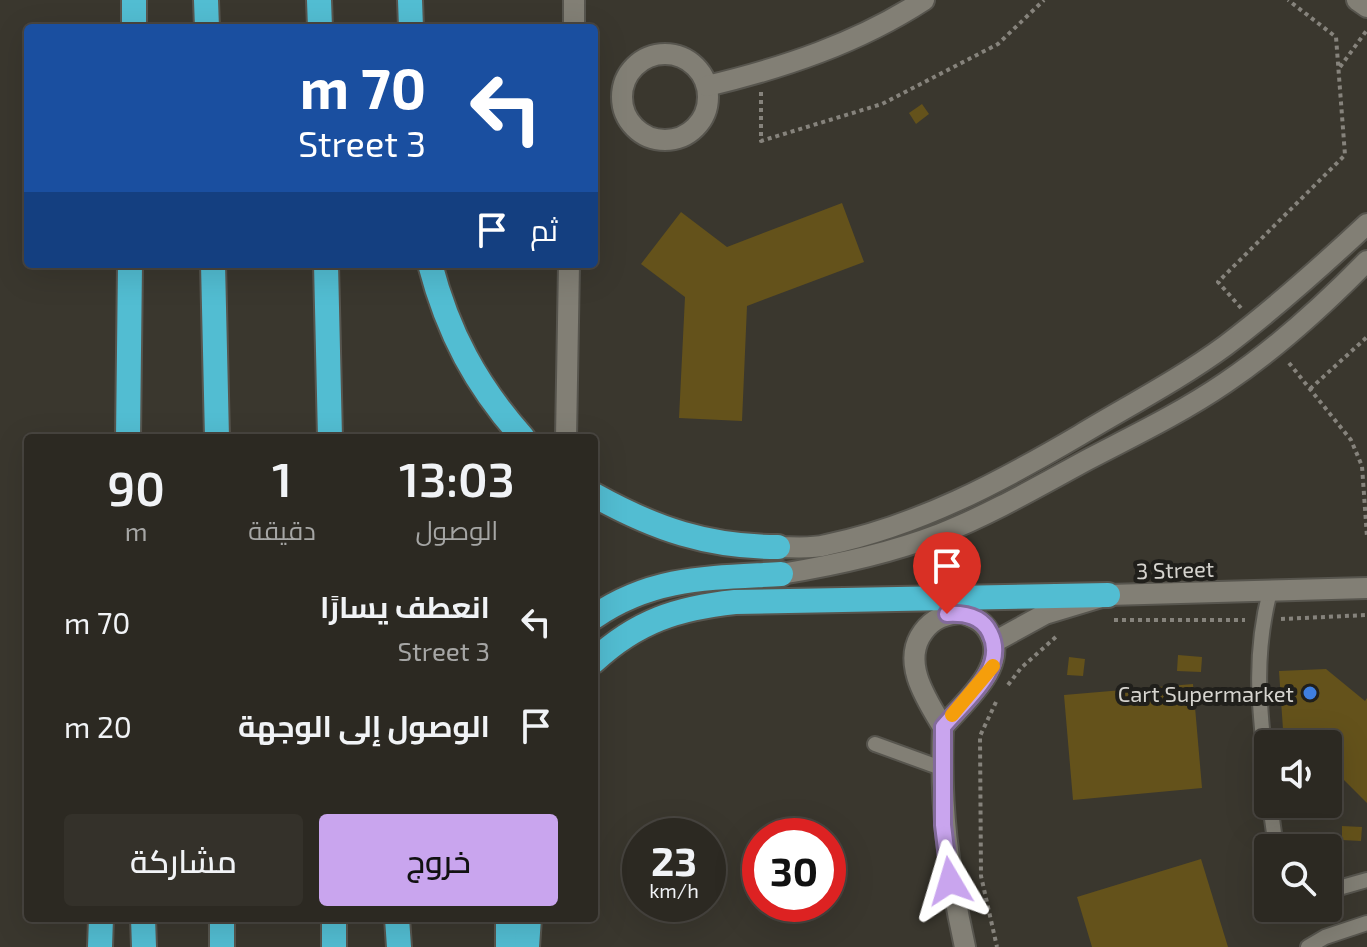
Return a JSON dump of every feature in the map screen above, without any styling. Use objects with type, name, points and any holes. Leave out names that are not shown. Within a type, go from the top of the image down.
[{"type":"highway","points":[[134,0],[134,24]]},
{"type":"highway","points":[[206,0],[207,24]]},
{"type":"highway","points":[[319,0],[320,24]]},
{"type":"highway","points":[[410,0],[411,24]]},
{"type":"highway","points":[[128,434],[130,268]]},
{"type":"highway","points":[[213,268],[217,434]]},
{"type":"highway","points":[[326,268],[330,434]]},
{"type":"highway","points":[[431,268],[454,336],[474,374],[520,434]]},
{"type":"highway","points":[[598,497],[663,529],[701,540],[740,547],[778,547]]},
{"type":"highway","points":[[598,615],[638,592],[667,583],[697,578],[781,574]]},
{"type":"highway","points":[[598,658],[625,635],[660,617],[697,606],[735,602],[1108,607]]},
{"type":"highway","points":[[100,947],[101,922]]},
{"type":"highway","points":[[143,922],[144,947]]},
{"type":"highway","points":[[222,922],[222,947]]},
{"type":"highway","points":[[334,922],[334,947]]},
{"type":"highway","points":[[397,922],[399,947]]},
{"type":"highway","points":[[508,922],[508,947]]},
{"type":"highway","points":[[527,947],[529,922]]},
{"type":"street","points":[[574,0],[574,24]]},
{"type":"street","points":[[707,86],[761,73],[843,43],[924,0]]},
{"type":"street","points":[[1357,0],[1367,7]]},
{"type":"street","points":[[663,53],[691,61],[702,73],[707,86],[708,102],[704,116],[695,128],[682,137],[667,140],[652,138],[629,121],[623,107],[622,91],[626,77],[635,65],[648,56],[663,53]]},
{"type":"street","points":[[778,547],[824,546],[920,517],[966,499],[1050,453],[1222,348],[1298,288],[1367,224]]},
{"type":"street","points":[[781,574],[836,565],[889,551],[942,533],[992,511],[1224,384],[1317,312],[1367,261]]},
{"type":"street","points":[[566,434],[569,268]]},
{"type":"street","name":"3 Street","points":[[994,642],[1045,614],[1270,591],[1367,588]]},
{"type":"street","points":[[943,727],[992,669],[996,654],[987,627],[976,618],[962,613],[947,614],[934,620],[916,643],[914,657],[915,671],[928,703],[943,727],[943,825],[950,881],[965,947]]},
{"type":"lane","points":[[1263,730],[1257,669],[1262,620],[1270,591]]},
{"type":"lane","points":[[875,744],[941,768]]},
{"type":"lane","points":[[1342,887],[1367,880]]},
{"type":"lane","points":[[1308,947],[1325,937],[1367,923]]},
{"type":"path","points":[[761,73],[761,141],[882,104],[998,44],[1044,0]]},
{"type":"path","points":[[1339,68],[1367,30]]},
{"type":"path","points":[[1310,389],[1367,337]]},
{"type":"path","points":[[1108,607],[1262,620],[1367,615]]},
{"type":"path","points":[[1006,688],[1048,642],[1068,627]]},
{"type":"path","points":[[997,947],[981,876],[980,736],[998,698]]},
{"type":"building","points":[[922,104],[929,114],[916,124],[909,113]]},
{"type":"building","points":[[842,203],[864,262],[747,306],[742,421],[679,418],[685,297],[641,264],[681,212],[727,247]]},
{"type":"building","points":[[1178,655],[1202,657],[1201,672],[1177,671]]},
{"type":"building","points":[[1069,657],[1085,659],[1083,676],[1067,675]]},
{"type":"building","points":[[1326,669],[1365,701],[1367,698],[1367,803],[1342,778],[1342,730],[1283,730],[1279,671]]},
{"type":"building","points":[[1193,684],[1202,788],[1073,800],[1064,695]]},
{"type":"building","points":[[1342,826],[1362,827],[1361,841],[1342,840]]},
{"type":"building","points":[[1201,859],[1228,947],[1092,947],[1077,897]]},
{"type":"slow traffic","points":[[952,715],[993,666]]},
{"type":"place","name":"Cart Supermarket","points":[[1310,693]]},
{"type":"route","points":[[947,614],[962,613],[976,618],[987,627],[996,654],[992,669],[943,727],[943,825],[950,881]]}]
